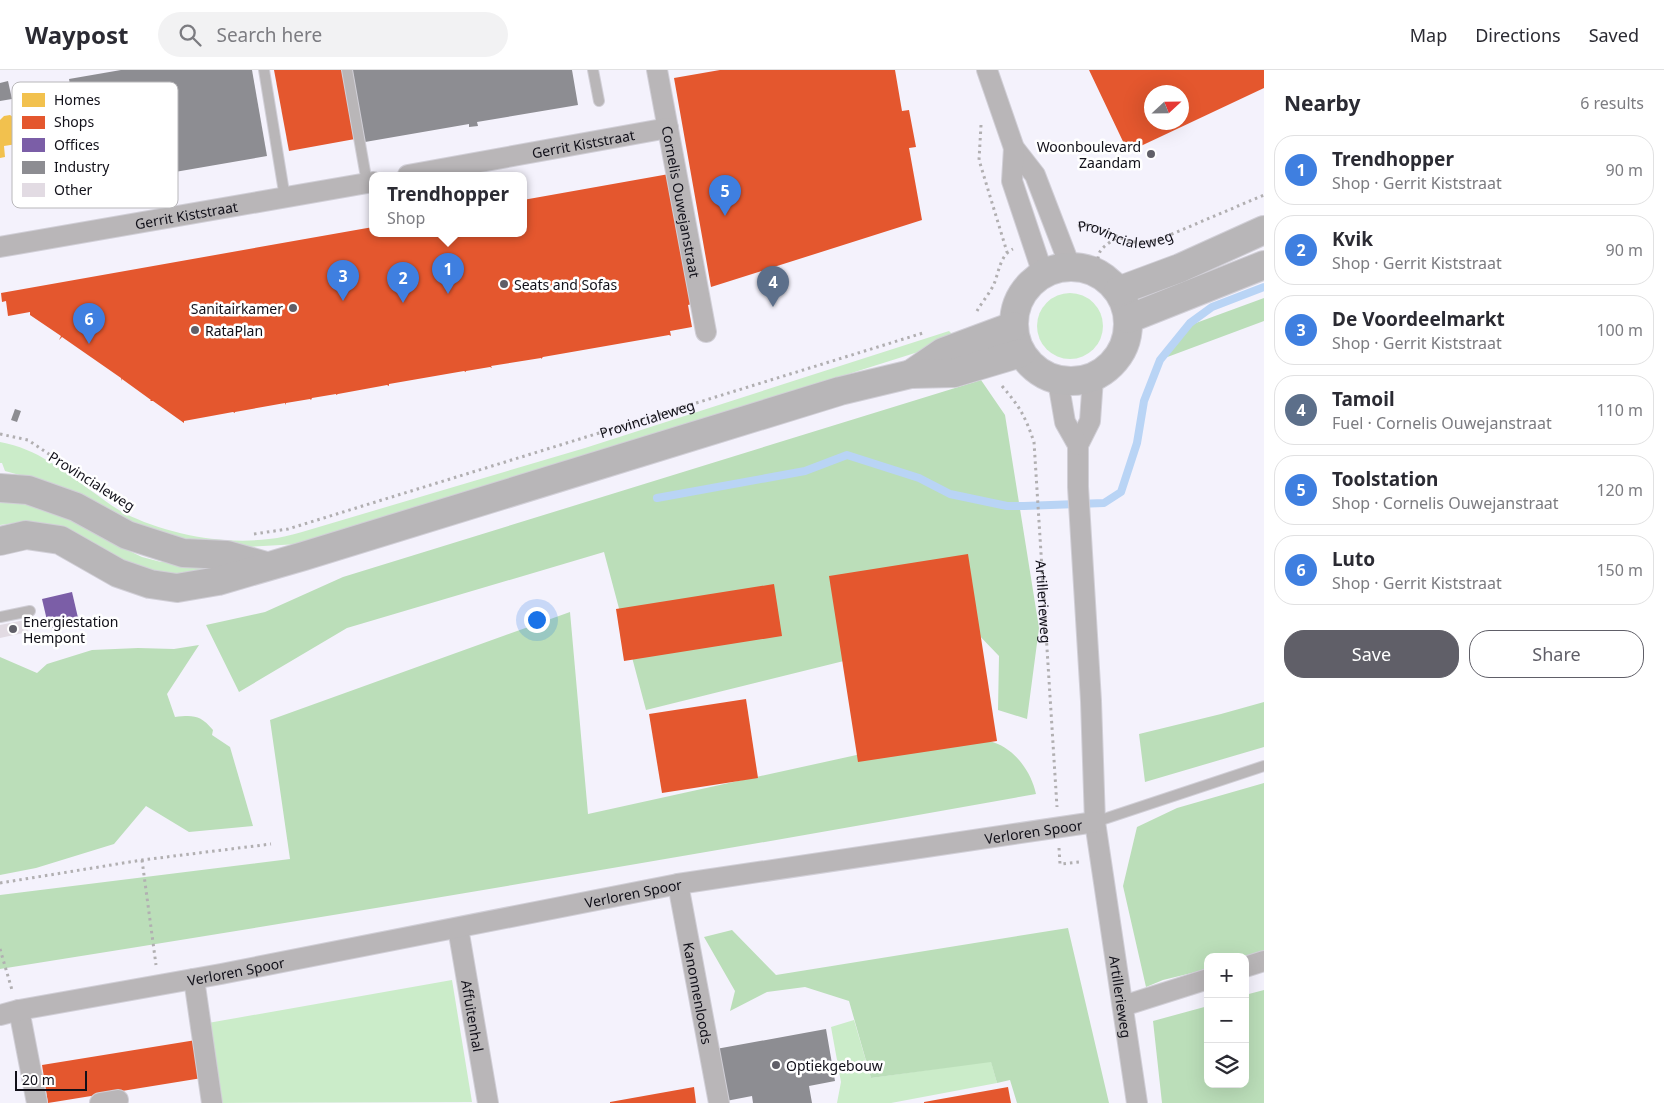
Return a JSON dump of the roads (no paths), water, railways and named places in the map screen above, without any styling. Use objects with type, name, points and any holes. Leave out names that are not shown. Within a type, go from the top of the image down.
[{"type":"main road","points":[[1118,291],[1180,268],[1264,230]]},
{"type":"main road","points":[[1128,319],[1264,265]]},
{"type":"main road","points":[[1070,266],[1097,272],[1105,277],[1118,291],[1125,304],[1128,319],[1128,334],[1124,348],[1116,360],[1106,370],[1093,378],[1076,382],[1058,381],[1043,375],[1030,366],[1015,340],[1013,326],[1015,310],[1020,296],[1030,283],[1056,268],[1070,266]]},
{"type":"main road","points":[[0,541],[26,535],[60,540],[118,573],[150,584],[177,588],[218,581],[840,391],[911,374],[954,373],[983,352],[1013,326]]},
{"type":"main road","points":[[983,352],[1021,353]]},
{"type":"main road","name":"Provincialeweg","points":[[0,488],[28,490],[76,508],[127,536],[183,553],[226,555],[266,566]]},
{"type":"street","name":"Cornelis Ouwejanstraat","points":[[657,70],[706,332]]},
{"type":"street","points":[[987,70],[1014,148],[1035,175],[1070,266]]},
{"type":"street","name":"Gerrit Kiststraat","points":[[425,172],[668,128]]},
{"type":"street","points":[[1014,148],[1012,181],[1043,274]]},
{"type":"street","name":"Gerrit Kiststraat","points":[[0,247],[369,182]]},
{"type":"street","name":"Artillerieweg","points":[[1093,378],[1090,420],[1078,445],[1078,486],[1091,701],[1095,822],[1137,1103]]},
{"type":"street","name":"Artillerieweg","points":[[1058,381],[1065,422],[1078,445]]},
{"type":"street","name":"Verloren Spoor","points":[[0,1015],[678,884],[1095,822]]},
{"type":"street","name":"Kanonnenloods","points":[[678,884],[720,1103]]},
{"type":"street","name":"Affuitenhal","points":[[458,928],[488,1103]]},
{"type":"street","points":[[1249,966],[1264,961]]},
{"type":"street","points":[[194,979],[212,1103]]},
{"type":"street","points":[[1123,1006],[1204,980]]},
{"type":"street","points":[[19,1010],[37,1103]]},
{"type":"lane","points":[[264,70],[285,198]]},
{"type":"lane","points":[[347,70],[369,177]]},
{"type":"lane","points":[[594,70],[599,100]]},
{"type":"lane","points":[[0,617],[30,611]]},
{"type":"lane","name":"Verloren Spoor","points":[[1095,822],[1264,766]]},
{"type":"waterway","points":[[657,498],[805,471],[847,455],[919,478],[950,494],[1007,506],[1104,503],[1121,492],[1137,443],[1144,401],[1160,360],[1190,323],[1212,307],[1264,287]]},
{"type":"place","name":"Woonboulevard Zaandam","points":[[1151,154]]},
{"type":"place","name":"Toolstation","points":[[725,216]]},
{"type":"place","name":"Seats and Sofas","points":[[504,284]]},
{"type":"place","name":"Trendhopper","points":[[448,294]]},
{"type":"place","name":"De Voordeelmarkt","points":[[343,301]]},
{"type":"place","name":"Kvik","points":[[403,303]]},
{"type":"place","name":"Tamoil","points":[[773,307]]},
{"type":"place","name":"Sanitairkamer","points":[[293,308]]},
{"type":"place","name":"RataPlan","points":[[195,330]]},
{"type":"place","name":"Luto","points":[[89,344]]},
{"type":"place","name":"Energiestation Hempont","points":[[13,629]]},
{"type":"place","name":"Optiekgebouw","points":[[776,1065]]}]
